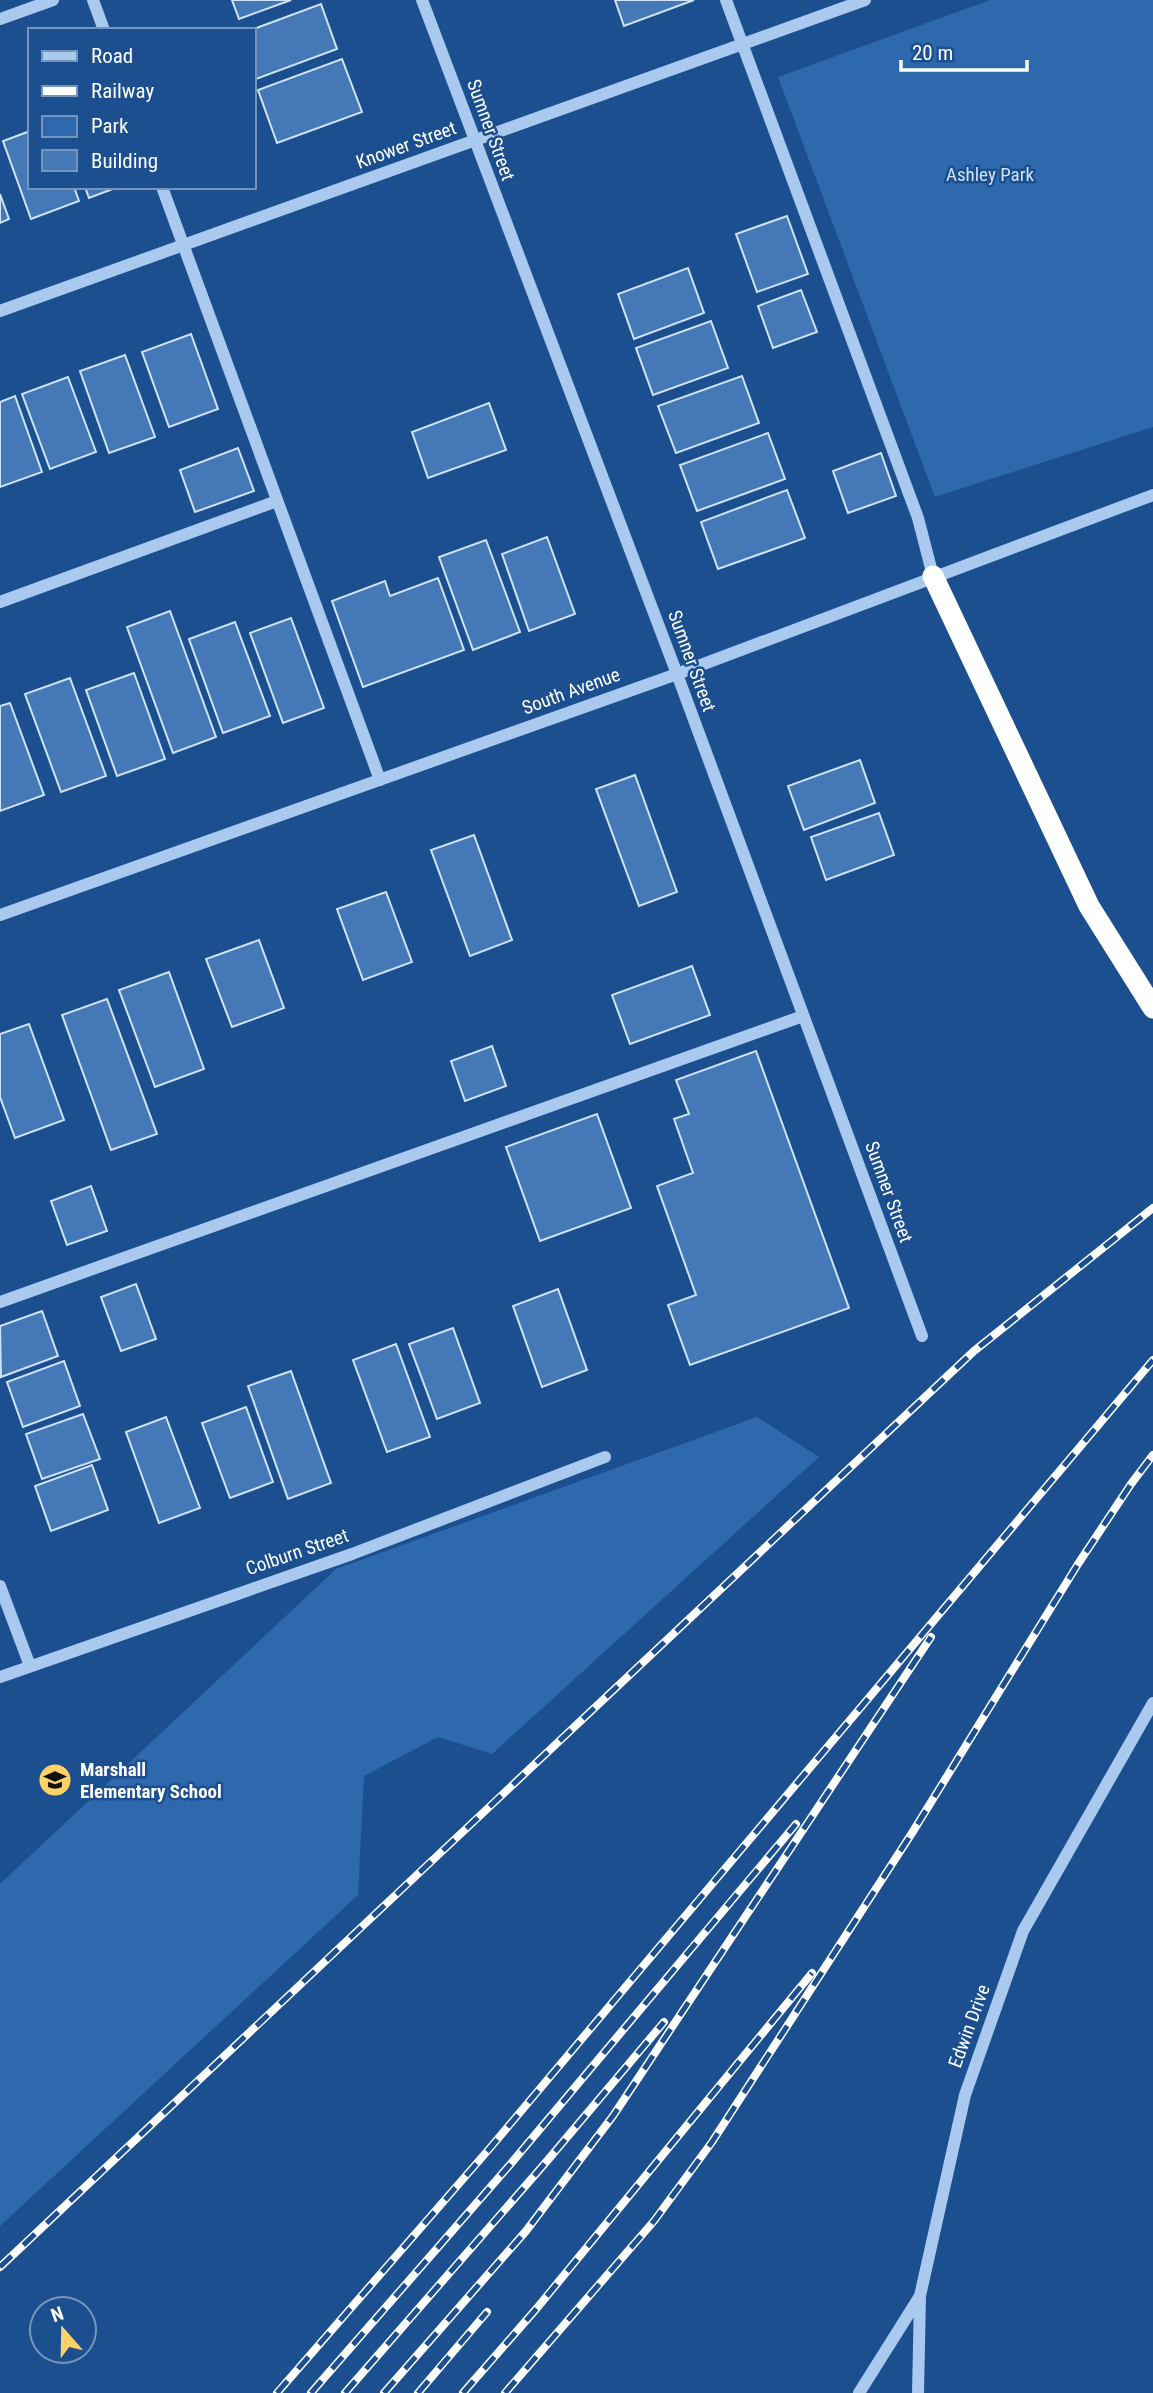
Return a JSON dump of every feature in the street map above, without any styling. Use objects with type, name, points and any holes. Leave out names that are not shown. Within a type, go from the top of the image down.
[{"type":"highway","points":[[933,576],[1089,906],[1153,1008]]},
{"type":"street","points":[[0,19],[53,0]]},
{"type":"street","points":[[93,0],[103,28]]},
{"type":"street","name":"Sumner Street","points":[[422,0],[677,674],[922,1336]]},
{"type":"street","points":[[726,0],[918,518],[933,576]]},
{"type":"street","name":"Knower Street","points":[[0,311],[865,0]]},
{"type":"street","points":[[163,189],[380,780]]},
{"type":"street","name":"South Avenue","points":[[0,915],[677,674],[1153,495]]},
{"type":"street","points":[[0,602],[277,501]]},
{"type":"street","points":[[0,1302],[803,1016]]},
{"type":"street","name":"Colburn Street","points":[[0,1677],[352,1554],[605,1457]]},
{"type":"street","points":[[0,1586],[30,1666]]},
{"type":"street","name":"Edwin Drive","points":[[918,2393],[920,2296],[965,2095],[1023,1931],[1153,1703]]},
{"type":"street","points":[[859,2393],[920,2296]]},
{"type":"green space","name":"Ashley Park","points":[[990,0],[1153,0],[1153,427],[935,497],[778,77]]},
{"type":"green space","points":[[757,1417],[819,1457],[492,1754],[438,1737],[364,1776],[358,1895],[0,2226],[0,1884],[336,1569]]},
{"type":"building","points":[[232,0],[291,0],[239,19]]},
{"type":"building","points":[[615,0],[694,0],[624,26]]},
{"type":"building","points":[[321,4],[337,49],[256,79],[256,28]]},
{"type":"building","points":[[342,59],[362,112],[277,143],[258,90]]},
{"type":"building","points":[[28,132],[28,189],[75,189],[79,201],[31,219],[3,141]]},
{"type":"building","points":[[86,189],[113,189],[89,198]]},
{"type":"building","points":[[0,194],[9,219],[0,223]]},
{"type":"building","points":[[787,216],[808,274],[757,292],[736,234]]},
{"type":"building","points":[[688,268],[704,313],[634,339],[618,294]]},
{"type":"building","points":[[801,290],[817,332],[773,348],[758,306]]},
{"type":"building","points":[[711,321],[728,368],[653,395],[636,348]]},
{"type":"building","points":[[191,334],[218,409],[169,427],[142,352]]},
{"type":"building","points":[[125,355],[155,437],[109,453],[80,371]]},
{"type":"building","points":[[742,376],[759,423],[676,453],[658,406]]},
{"type":"building","points":[[68,377],[96,452],[50,469],[22,394]]},
{"type":"building","points":[[15,396],[42,472],[0,487],[0,402]]},
{"type":"building","points":[[489,403],[506,450],[428,478],[412,432]]},
{"type":"building","points":[[768,433],[785,479],[697,511],[680,465]]},
{"type":"building","points":[[238,448],[254,491],[195,512],[180,470]]},
{"type":"building","points":[[881,453],[896,496],[848,513],[833,471]]},
{"type":"building","points":[[787,490],[805,538],[718,569],[701,522]]},
{"type":"building","points":[[547,537],[575,614],[529,631],[502,554]]},
{"type":"building","points":[[486,540],[520,632],[473,650],[439,557]]},
{"type":"building","points":[[438,578],[464,650],[363,687],[332,601],[385,581],[390,596]]},
{"type":"building","points":[[170,611],[216,737],[173,753],[127,627]]},
{"type":"building","points":[[291,618],[324,708],[283,723],[250,633]]},
{"type":"building","points":[[235,622],[270,716],[223,733],[189,639]]},
{"type":"building","points":[[134,673],[165,759],[117,776],[86,690]]},
{"type":"building","points":[[70,678],[106,776],[61,792],[25,694]]},
{"type":"building","points":[[10,703],[44,795],[0,811],[0,706]]},
{"type":"building","points":[[860,760],[875,803],[804,830],[788,786]]},
{"type":"building","points":[[635,775],[677,892],[639,906],[596,789]]},
{"type":"building","points":[[879,813],[894,855],[826,880],[811,837]]},
{"type":"building","points":[[474,835],[512,940],[470,956],[431,850]]},
{"type":"building","points":[[386,892],[412,962],[363,980],[337,909]]},
{"type":"building","points":[[259,940],[284,1008],[232,1027],[206,959]]},
{"type":"building","points":[[692,966],[710,1015],[630,1044],[612,995]]},
{"type":"building","points":[[169,972],[204,1069],[155,1087],[119,990]]},
{"type":"building","points":[[107,999],[157,1134],[111,1150],[62,1015]]},
{"type":"building","points":[[29,1024],[64,1120],[15,1138],[0,1097],[0,1034]]},
{"type":"building","points":[[492,1046],[506,1086],[465,1101],[451,1061]]},
{"type":"building","points":[[756,1051],[849,1308],[690,1365],[668,1305],[696,1295],[657,1186],[693,1173],[674,1119],[689,1114],[676,1080]]},
{"type":"building","points":[[597,1114],[631,1208],[540,1241],[506,1147]]},
{"type":"building","points":[[91,1186],[107,1231],[67,1245],[51,1201]]},
{"type":"building","points":[[136,1284],[156,1339],[121,1351],[101,1297]]},
{"type":"building","points":[[558,1289],[587,1370],[542,1387],[513,1306]]},
{"type":"building","points":[[42,1311],[58,1356],[1,1377],[0,1326]]},
{"type":"building","points":[[453,1328],[480,1403],[437,1419],[409,1344]]},
{"type":"building","points":[[396,1344],[430,1437],[387,1452],[353,1360]]},
{"type":"building","points":[[64,1361],[80,1406],[23,1427],[7,1382]]},
{"type":"building","points":[[291,1371],[331,1483],[288,1499],[248,1386]]},
{"type":"building","points":[[246,1407],[273,1482],[230,1498],[202,1423]]},
{"type":"building","points":[[83,1414],[100,1459],[42,1479],[26,1434]]},
{"type":"building","points":[[166,1417],[200,1508],[159,1523],[126,1432]]},
{"type":"building","points":[[92,1465],[108,1510],[51,1531],[35,1486]]},
{"type":"railway","points":[[0,2267],[974,1351],[1153,1208]]},
{"type":"railway","points":[[277,2393],[490,2148],[1153,1360]]},
{"type":"railway","points":[[505,2393],[654,2221],[712,2142],[912,1833],[1078,1564],[1153,1455]]},
{"type":"railway","points":[[384,2393],[526,2231],[613,2116],[931,1637]]},
{"type":"railway","points":[[311,2393],[508,2167],[796,1824]]},
{"type":"railway","points":[[463,2393],[537,2308],[812,1973]]},
{"type":"railway","points":[[345,2393],[664,2022]]},
{"type":"railway","points":[[418,2393],[487,2312]]},
{"type":"place","name":"Marshall Elementary School","points":[[55,1780]]}]
